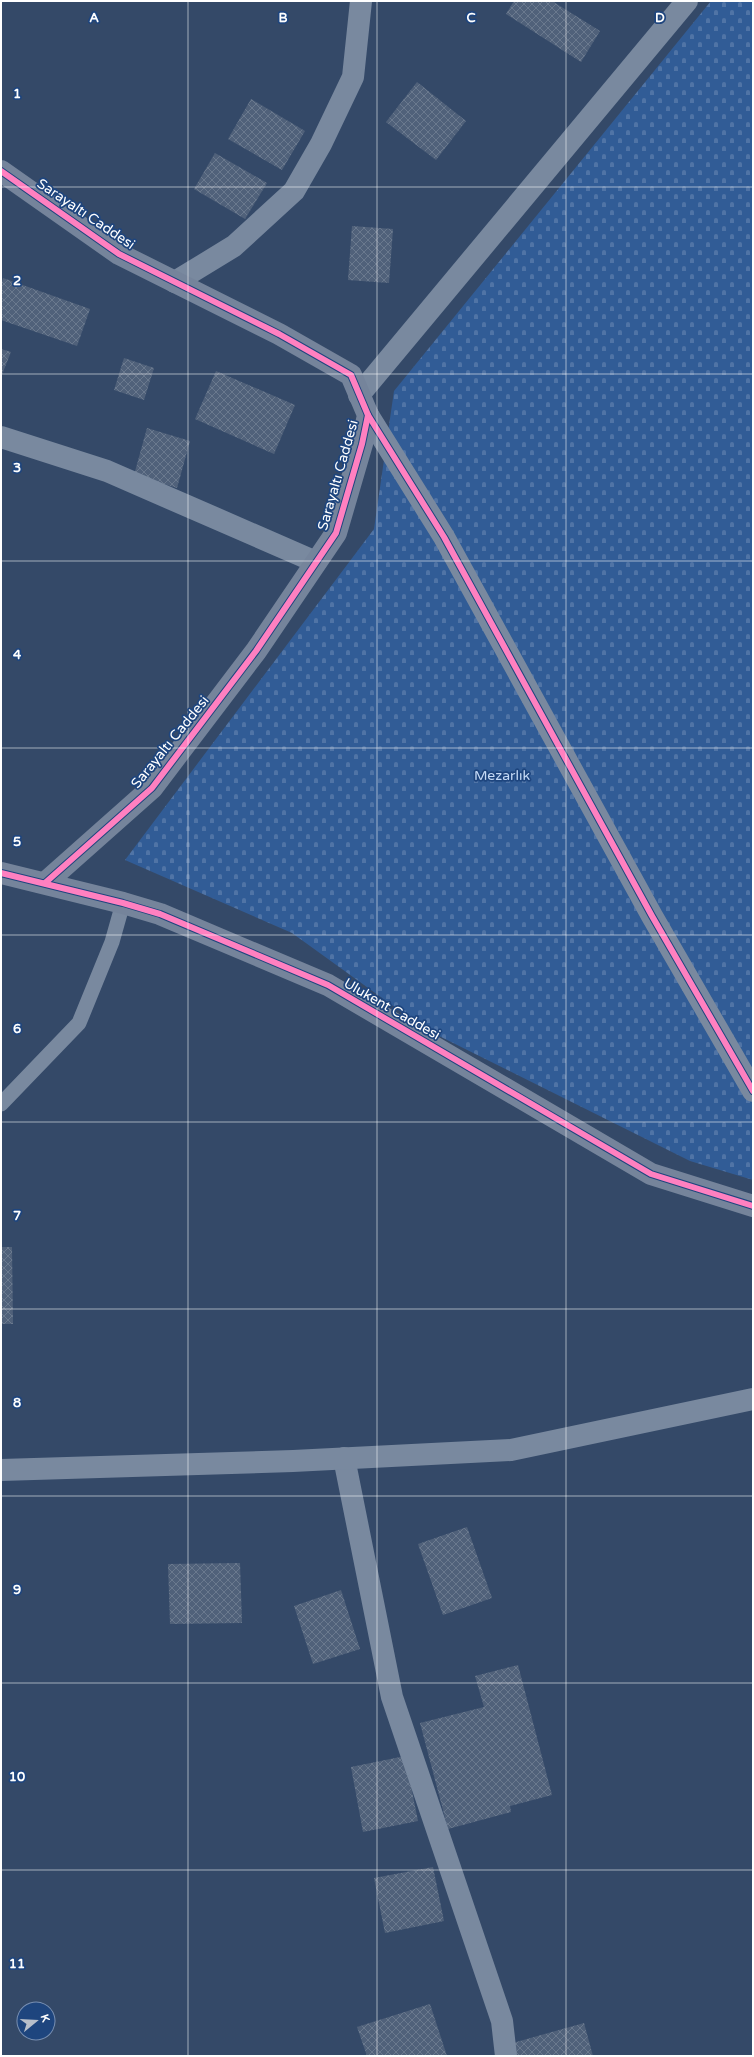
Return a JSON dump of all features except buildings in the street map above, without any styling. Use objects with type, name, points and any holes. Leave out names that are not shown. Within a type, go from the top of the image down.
[{"type":"street","points":[[175,282],[234,246],[294,192],[321,144],[353,77],[361,1]]},
{"type":"street","points":[[359,395],[687,1]]},
{"type":"street","name":"Sarayaltı Caddesi","points":[[1,171],[119,254],[279,334],[350,375],[368,415],[362,444],[336,534],[256,651],[152,788],[45,883]]},
{"type":"street","points":[[368,415],[444,537],[644,902],[753,1091]]},
{"type":"street","points":[[1,438],[107,471],[316,562]]},
{"type":"street","name":"Ulukent Caddesi","points":[[1,873],[124,903],[160,914],[328,985],[651,1174],[753,1206]]},
{"type":"street","points":[[1,1470],[344,1458],[511,1450],[753,1399]]},
{"type":"street","points":[[344,1458],[392,1697],[502,2021],[506,2056]]},
{"type":"lane","points":[[1,1104],[79,1022],[112,942],[124,903]]},
{"type":"green space","name":"Mezarlık","points":[[711,1],[753,1],[753,1180],[690,1161],[425,1029],[292,933],[125,860],[374,529],[394,391]]},
{"type":"cycle path","points":[[1,171],[119,254],[279,334],[351,375],[368,415],[362,444],[336,533],[256,651],[152,788],[45,883]]},
{"type":"cycle path","points":[[368,415],[444,537],[652,916],[753,1091]]},
{"type":"cycle path","points":[[1,873],[123,903],[160,914],[328,985],[651,1174],[753,1206]]}]
